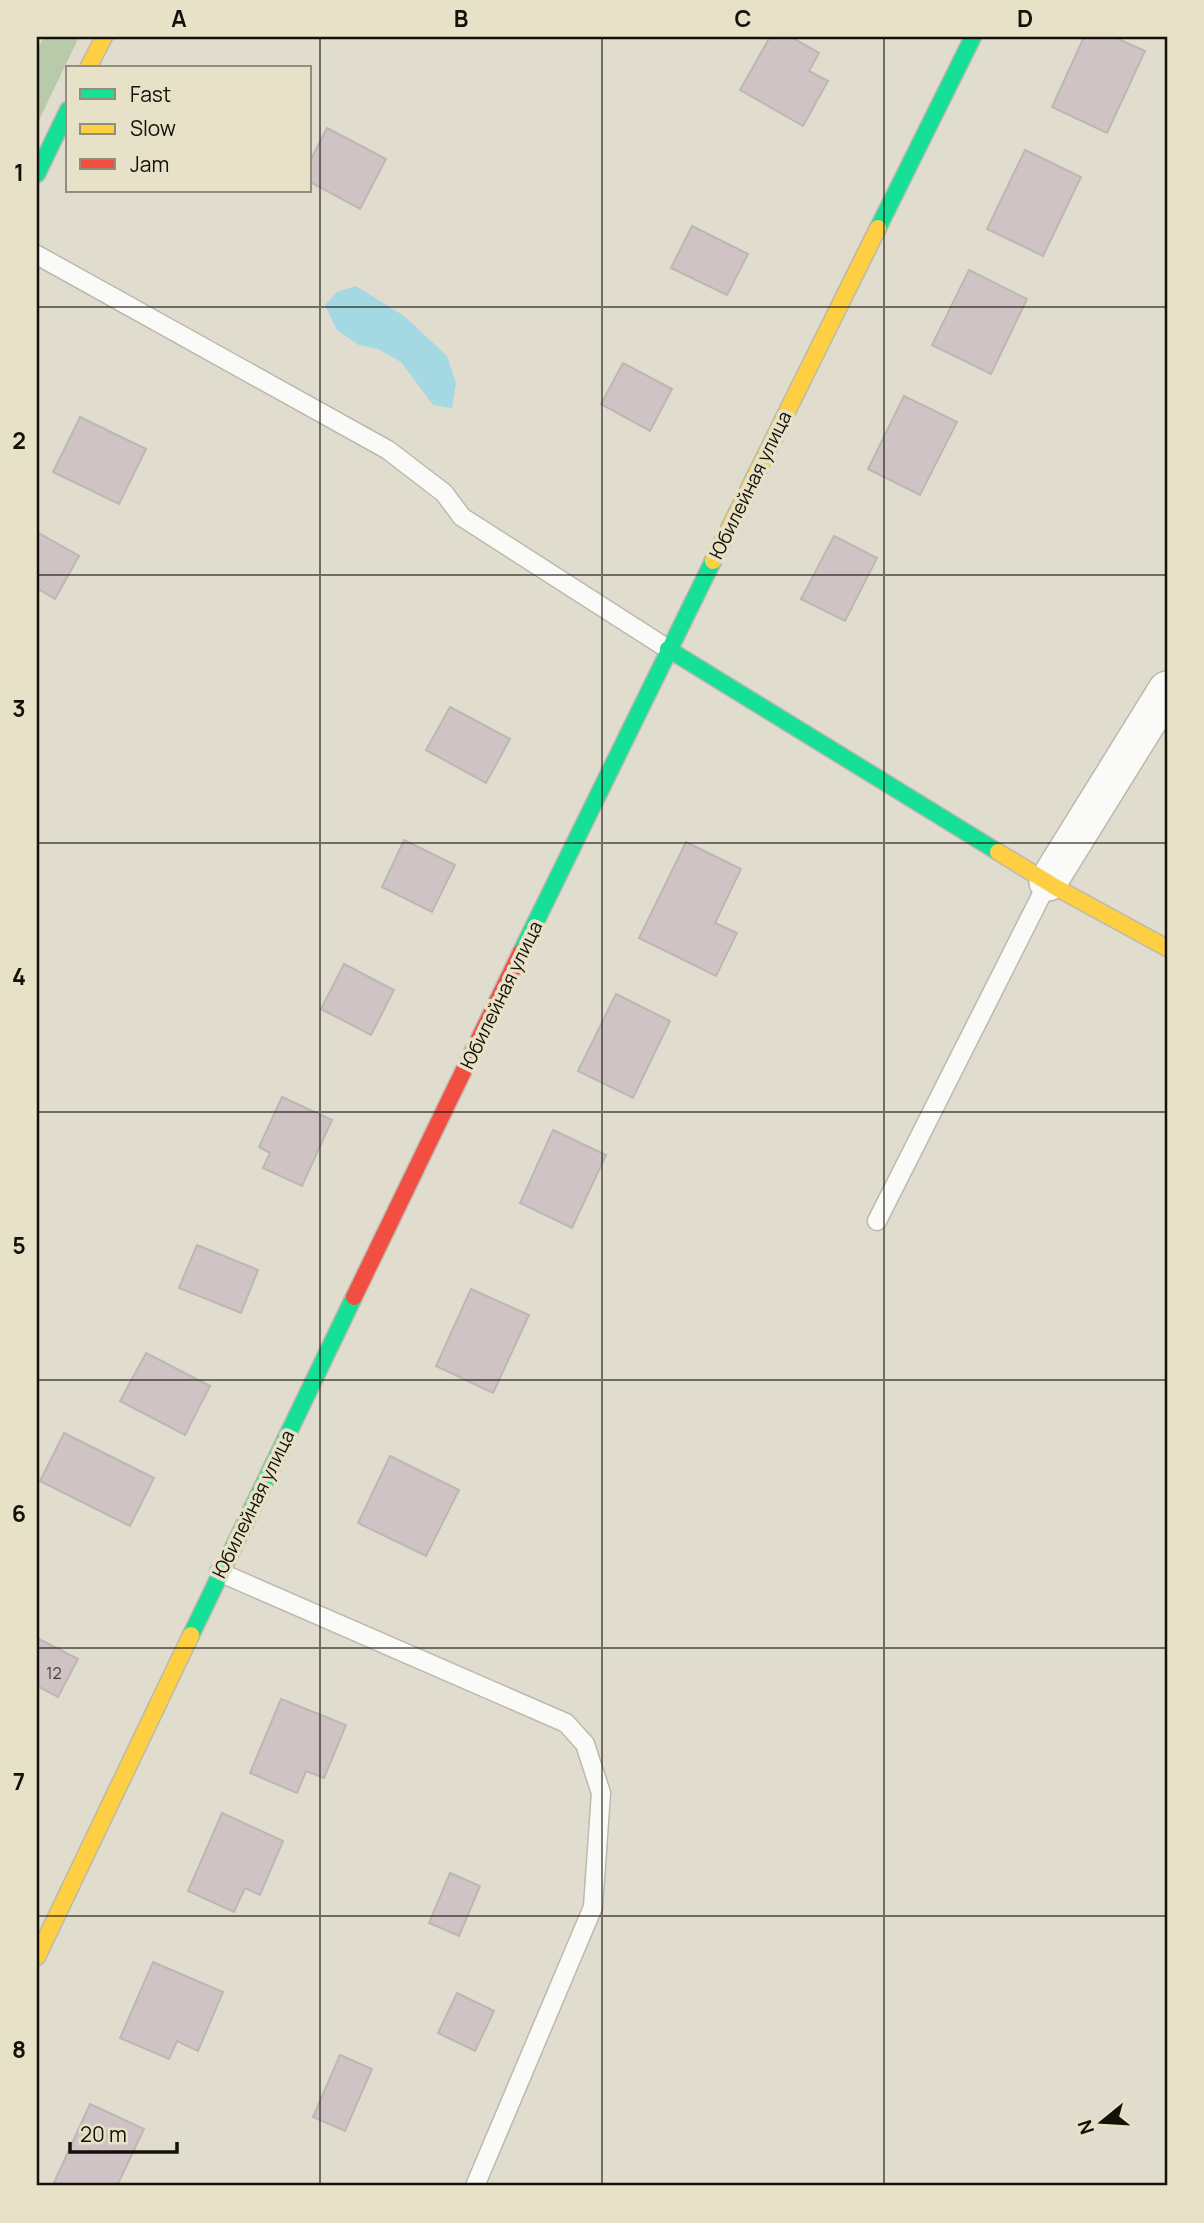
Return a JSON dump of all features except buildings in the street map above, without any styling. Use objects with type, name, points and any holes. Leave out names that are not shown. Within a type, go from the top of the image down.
[{"type":"main road","points":[[89,66],[104,37]]},
{"type":"main road","name":"Юбилейная улица","points":[[37,1957],[219,1573],[668,649],[974,37]]},
{"type":"main road","points":[[37,174],[66,114]]},
{"type":"main road","points":[[668,649],[1048,882],[1167,948]]},
{"type":"street","points":[[1048,882],[1167,690]]},
{"type":"lane","points":[[37,256],[388,450],[444,493],[461,517],[668,649]]},
{"type":"lane","points":[[877,1221],[1048,882]]},
{"type":"lane","points":[[219,1573],[566,1723],[585,1744],[601,1793],[593,1907],[475,2186]]},
{"type":"green space","points":[[44,37],[79,37],[37,124],[37,51]]},
{"type":"water","points":[[356,286],[404,316],[447,356],[456,383],[452,408],[433,405],[401,362],[378,349],[359,345],[337,330],[325,305],[337,292]]},
{"type":"traffic: fast","points":[[878,228],[973,37]]},
{"type":"traffic: fast","points":[[37,174],[66,114]]},
{"type":"traffic: fast","points":[[521,952],[713,561]]},
{"type":"traffic: fast","points":[[668,649],[998,852]]},
{"type":"traffic: fast","points":[[191,1635],[354,1297]]},
{"type":"traffic: slow","points":[[89,66],[104,37]]},
{"type":"traffic: slow","points":[[713,561],[878,228]]},
{"type":"traffic: slow","points":[[998,852],[1057,888],[1167,948]]},
{"type":"traffic: slow","points":[[37,1957],[191,1635]]},
{"type":"traffic: jam","points":[[354,1297],[521,952]]}]
